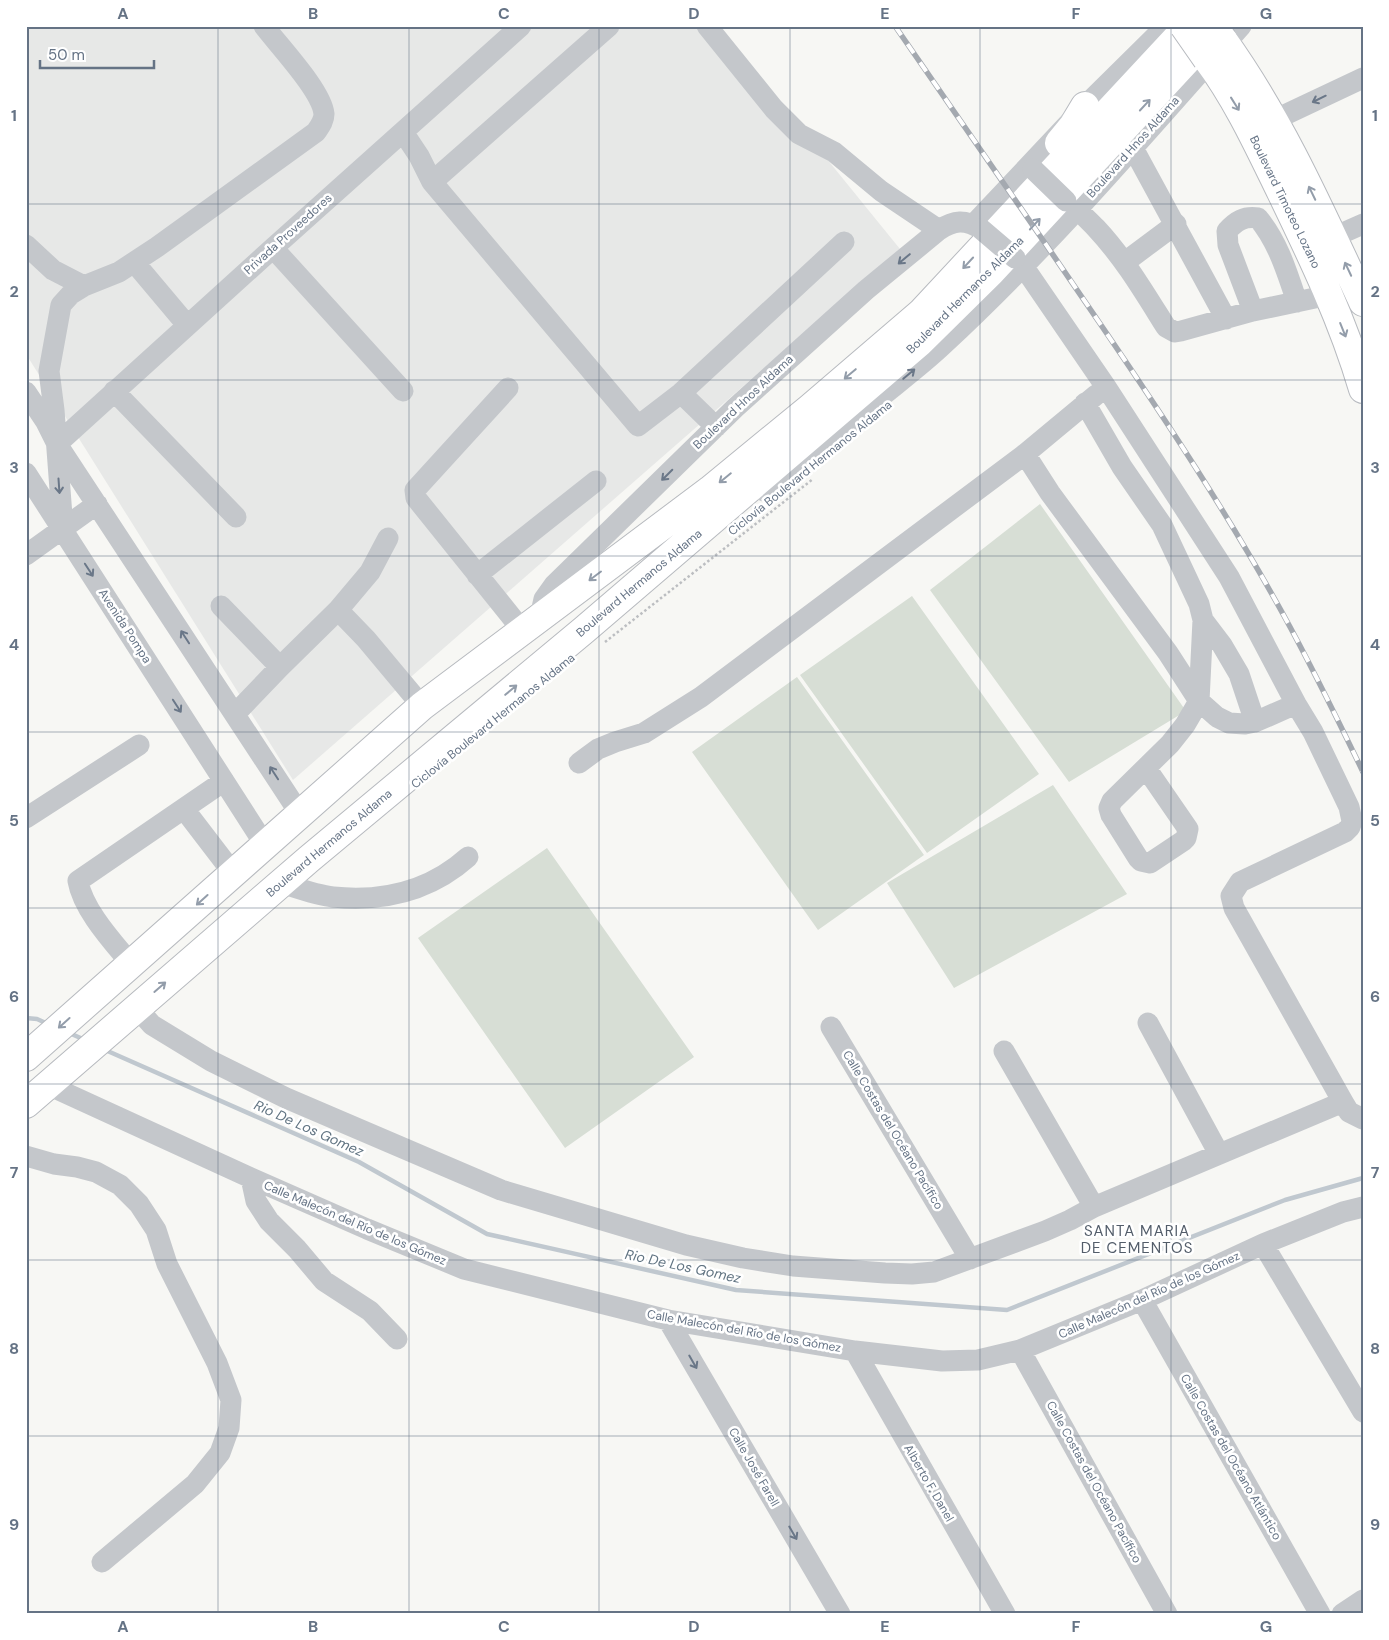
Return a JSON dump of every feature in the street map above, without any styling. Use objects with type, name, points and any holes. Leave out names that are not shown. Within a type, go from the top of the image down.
[{"type":"main road","name":"Boulevard Timoteo Lozano","points":[[1184,26],[1219,41],[1274,120],[1320,243],[1329,295],[1352,352],[1363,389]]},
{"type":"main road","name":"Boulevard Hermanos Aldama","points":[[30,1054],[422,706],[710,490],[889,341],[927,306],[1188,26]]},
{"type":"main road","name":"Boulevard Timoteo Lozano","points":[[1219,41],[1252,132],[1320,243],[1363,302]]},
{"type":"main road","name":"Boulevard Hermanos Aldama","points":[[26,1104],[309,859],[703,529],[920,342],[960,304],[1219,41]]},
{"type":"main road","points":[[1025,201],[1027,187],[1073,126],[1084,106]]},
{"type":"main road","points":[[283,829],[309,859]]},
{"type":"street","points":[[264,26],[320,100],[324,115],[322,123],[316,132],[157,247],[119,272],[84,286],[71,294],[61,305],[49,371],[57,444],[235,714],[283,829]]},
{"type":"street","name":"Privada Proveedores","points":[[57,444],[521,26]]},
{"type":"street","points":[[432,182],[609,26]]},
{"type":"street","points":[[707,26],[774,109],[799,134],[834,152],[880,190],[938,230]]},
{"type":"street","points":[[1166,26],[1084,106],[978,227],[1019,262],[1106,387],[1229,577],[1296,704],[1313,732],[1345,799],[1352,821],[1350,827],[1345,832],[1240,882],[1231,896],[1234,908],[1342,1102],[1349,1112],[1363,1119]]},
{"type":"street","name":"Boulevard Hnos Aldama","points":[[703,529],[756,497],[806,460],[942,346],[1072,205],[1133,148],[1219,41]]},
{"type":"street","points":[[1274,120],[1363,78]]},
{"type":"street","points":[[403,132],[419,156],[432,182],[638,426],[681,393],[844,242]]},
{"type":"street","points":[[1133,148],[1226,319]]},
{"type":"street","points":[[1031,167],[1072,205],[1126,262],[1166,327],[1170,330],[1181,331],[1253,311],[1329,295]]},
{"type":"street","points":[[1253,311],[1228,245],[1227,231],[1235,222],[1247,217],[1258,218],[1268,230],[1282,259],[1297,302]]},
{"type":"street","name":"Boulevard Hnos Aldama","points":[[531,624],[544,599],[554,585],[716,427],[838,315],[938,230],[950,223],[959,222],[978,227]]},
{"type":"street","points":[[1126,262],[1176,224]]},
{"type":"street","points":[[1282,259],[1363,224]]},
{"type":"street","points":[[26,245],[54,270],[84,286]]},
{"type":"street","points":[[273,248],[403,391]]},
{"type":"street","points":[[134,262],[187,325]]},
{"type":"street","points":[[579,762],[598,749],[644,733],[701,697],[1025,454],[1106,387]]},
{"type":"street","points":[[508,388],[415,490],[416,498],[477,575],[531,624]]},
{"type":"street","name":"Avenida Pompa","points":[[26,392],[46,422],[57,444],[63,528],[224,781],[283,829]]},
{"type":"street","points":[[114,392],[236,517]]},
{"type":"street","points":[[681,393],[716,427]]},
{"type":"street","points":[[1085,403],[1122,467],[1162,525],[1199,604],[1204,620],[1222,644],[1239,674],[1255,722]]},
{"type":"street","points":[[1025,454],[1050,493],[1168,653],[1199,701],[1217,717],[1230,723],[1246,724],[1296,704]]},
{"type":"street","points":[[26,473],[63,528]]},
{"type":"street","points":[[477,575],[596,481]]},
{"type":"street","points":[[26,555],[97,504]]},
{"type":"street","points":[[235,714],[338,610],[370,572],[388,538]]},
{"type":"street","points":[[220,606],[280,667]]},
{"type":"street","points":[[338,610],[422,706]]},
{"type":"street","points":[[1146,768],[1170,744],[1185,725],[1199,701],[1204,620]]},
{"type":"street","points":[[26,818],[139,745]]},
{"type":"street","points":[[131,964],[95,918],[84,898],[78,881],[224,781]]},
{"type":"street","points":[[184,809],[234,873]]},
{"type":"street","points":[[281,883],[331,897],[364,898],[392,896],[422,887],[452,871],[468,857]]},
{"type":"street","points":[[130,1013],[211,1061],[286,1098],[510,1193],[686,1245],[743,1258],[793,1266],[912,1274],[934,1272],[989,1250],[1045,1231],[1094,1207],[1342,1102]]},
{"type":"street","points":[[1148,1023],[1219,1154]]},
{"type":"street","name":"Calle Costas del Océano Pacífico","points":[[832,1027],[970,1259]]},
{"type":"street","points":[[1004,1052],[1094,1207]]},
{"type":"street","name":"Calle Malecón del Río de los Gómez","points":[[55,1079],[251,1178],[464,1269],[668,1320],[855,1351],[942,1361],[978,1360],[1020,1350],[1142,1300],[1263,1244],[1343,1212],[1363,1207]]},
{"type":"street","points":[[26,1156],[54,1164],[96,1172],[120,1185],[140,1204],[156,1230],[167,1264],[217,1363],[231,1400],[229,1428],[220,1453],[195,1484],[102,1562]]},
{"type":"street","points":[[251,1178],[256,1201],[269,1221],[297,1249],[324,1281],[370,1311],[397,1339]]},
{"type":"street","points":[[1263,1244],[1363,1412]]},
{"type":"street","name":"Calle Costas del Océano Atlántico","points":[[1142,1300],[1320,1614]]},
{"type":"street","name":"Calle José Farell","points":[[668,1320],[840,1614]]},
{"type":"street","name":"Calle Costas del Océano Pacífico","points":[[1020,1350],[1168,1614]]},
{"type":"street","name":"Alberto F. Danel","points":[[855,1351],[1005,1614]]},
{"type":"street","points":[[1342,1614],[1363,1600]]},
{"type":"path","name":"Ciclovía Boulevard Hermanos Aldama","points":[[599,647],[816,476]]},
{"type":"shaded area","points":[[26,26],[719,26],[900,249],[293,780],[26,354]]},
{"type":"shaded area","points":[[1040,504],[1186,711],[1069,782],[930,590]]},
{"type":"shaded area","points":[[912,596],[1039,774],[927,853],[800,675]]},
{"type":"shaded area","points":[[797,677],[924,855],[818,930],[692,752]]},
{"type":"shaded area","points":[[1053,785],[1127,894],[954,988],[887,883]]},
{"type":"shaded area","points":[[547,848],[694,1057],[565,1148],[418,938]]},
{"type":"waterway","name":"Rio De Los Gomez","points":[[26,1018],[37,1019],[48,1024]]},
{"type":"waterway","name":"Rio De Los Gomez","points":[[67,1032],[85,1040]]},
{"type":"waterway","name":"Rio De Los Gomez","points":[[103,1049],[359,1162],[487,1234],[736,1290],[1007,1310],[1285,1200],[1363,1178]]},
{"type":"railway","points":[[895,26],[1125,360],[1218,503],[1293,633],[1363,772]]},
{"type":"district","name":"SANTA MARIA DE CEMENTOS","points":[[1137,1240]]}]
